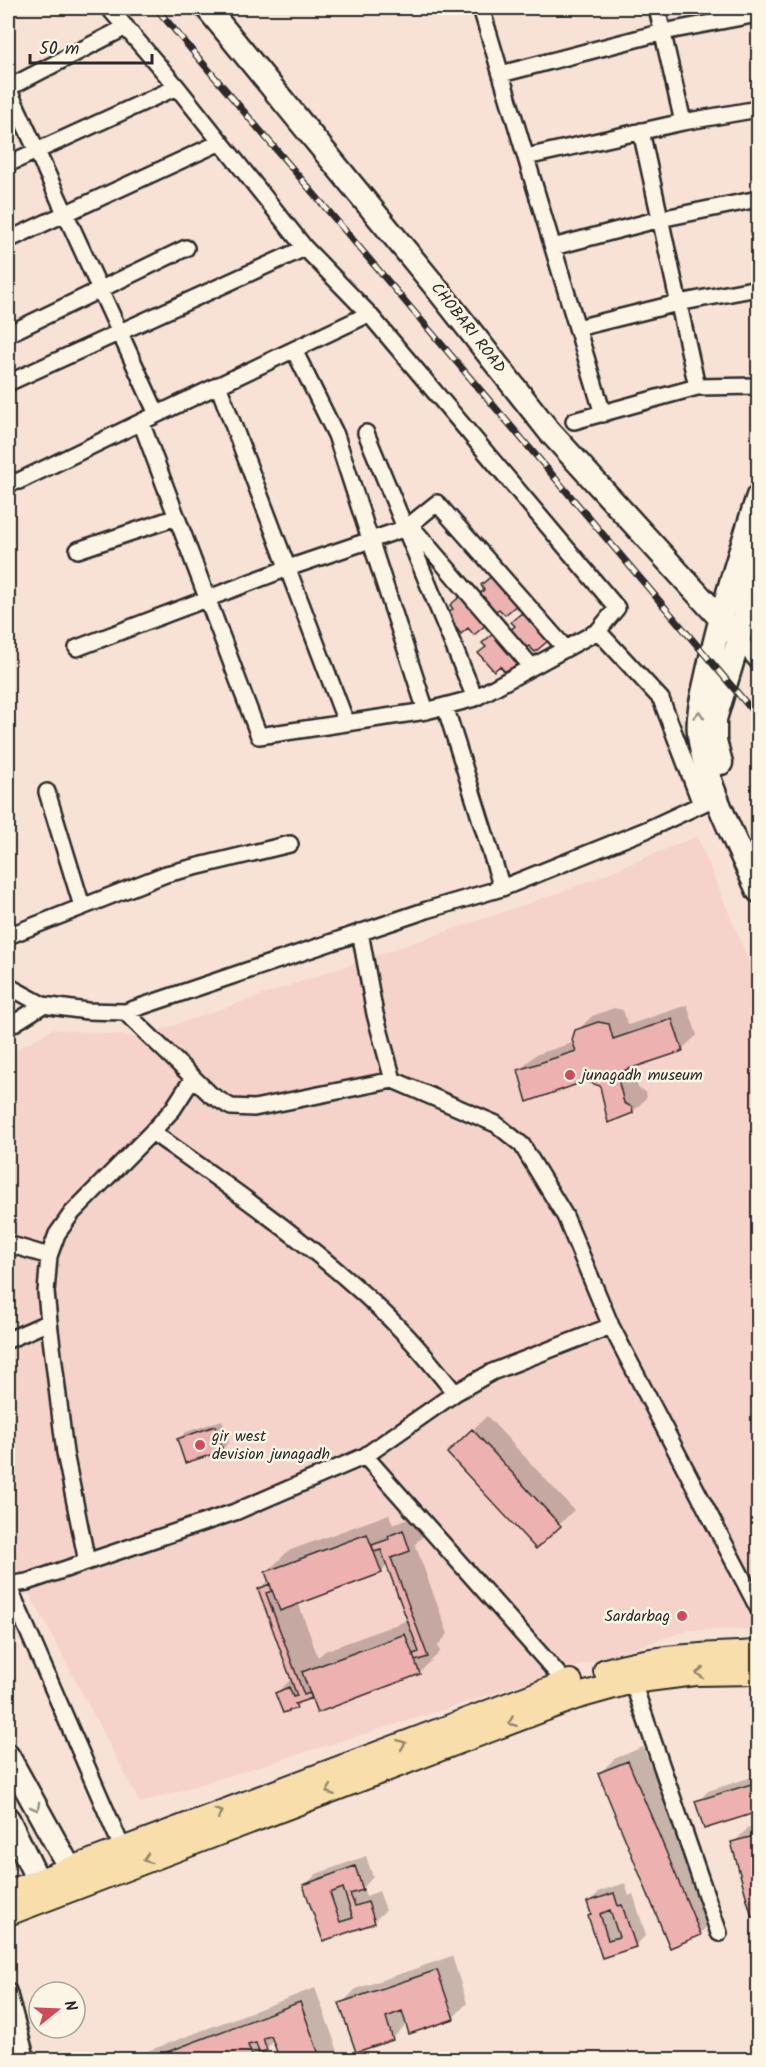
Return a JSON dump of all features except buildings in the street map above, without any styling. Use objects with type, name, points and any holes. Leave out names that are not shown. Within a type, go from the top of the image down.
[{"type":"main road","points":[[8,1893],[42,1889],[574,1697],[669,1658],[759,1653]]},
{"type":"main road","points":[[75,1877],[123,1850],[566,1683],[630,1673],[759,1672]]},
{"type":"main road","points":[[8,1912],[42,1889]]},
{"type":"street","points":[[110,8],[177,87],[305,248],[369,314],[617,608],[597,631],[475,698],[426,711],[259,736],[141,422]]},
{"type":"street","name":"CHOBARI ROAD","points":[[207,8],[435,285],[549,431],[739,639]]},
{"type":"street","points":[[481,8],[603,414]]},
{"type":"street","points":[[657,8],[683,122]]},
{"type":"street","points":[[501,74],[663,32],[759,14]]},
{"type":"street","points":[[126,27],[8,88],[157,414]]},
{"type":"street","points":[[8,164],[177,87]]},
{"type":"street","points":[[526,157],[683,122],[759,109]]},
{"type":"street","points":[[640,131],[697,387]]},
{"type":"street","points":[[8,240],[221,142]]},
{"type":"street","points":[[553,248],[660,219],[759,199]]},
{"type":"street","points":[[8,383],[305,248]]},
{"type":"street","points":[[8,334],[186,249]]},
{"type":"street","points":[[577,328],[678,303],[759,288]]},
{"type":"street","points":[[8,480],[19,481],[369,314]]},
{"type":"street","points":[[294,350],[336,435],[426,711]]},
{"type":"street","points":[[218,385],[346,722]]},
{"type":"street","points":[[574,422],[697,387],[759,387]]},
{"type":"street","points":[[366,433],[408,527],[475,698]]},
{"type":"street","points":[[759,496],[733,572],[721,618],[701,702],[698,731],[705,763],[718,803],[759,859]]},
{"type":"street","points":[[77,648],[288,568],[408,527],[437,503],[565,648]]},
{"type":"street","points":[[78,550],[177,517]]},
{"type":"street","points":[[408,527],[531,666]]},
{"type":"street","points":[[718,803],[715,719],[739,639],[759,558]]},
{"type":"street","points":[[597,631],[661,699],[718,803],[759,891]]},
{"type":"street","points":[[739,639],[759,662]]},
{"type":"street","points":[[445,706],[502,888]]},
{"type":"street","points":[[47,792],[82,906]]},
{"type":"street","points":[[8,986],[43,1005],[87,1011],[125,1012],[360,932],[502,888],[718,803]]},
{"type":"street","points":[[8,936],[166,874],[290,844]]},
{"type":"street","points":[[360,932],[375,1014],[393,1080]]},
{"type":"street","points":[[8,1027],[43,1005]]},
{"type":"street","points":[[125,1012],[211,1095],[231,1107],[254,1108],[393,1080],[496,1124],[522,1144],[565,1216],[611,1326],[759,1608]]},
{"type":"street","points":[[87,1562],[66,1453],[49,1322],[46,1292],[49,1256],[57,1234],[72,1213],[173,1109],[193,1078]]},
{"type":"street","points":[[152,1132],[256,1207],[334,1269],[405,1334],[455,1393]]},
{"type":"street","points":[[8,1244],[49,1256]]},
{"type":"street","points":[[8,1340],[49,1322]]},
{"type":"street","points":[[123,1850],[8,1585],[27,1582],[235,1512],[364,1456],[455,1393],[492,1372],[611,1326]]},
{"type":"street","points":[[364,1456],[566,1683]]},
{"type":"street","points":[[630,1673],[719,1933]]},
{"type":"street","points":[[8,1756],[75,1877]]},
{"type":"street","points":[[8,1819],[42,1889]]},
{"type":"street","points":[[8,1991],[27,2060]]},
{"type":"shaded area","points":[[697,836],[758,983],[758,1629],[689,1630],[449,1708],[140,1803],[8,1552],[8,1055],[52,1029],[140,1037],[570,889]]},
{"type":"railway","points":[[156,8],[758,717]]},
{"type":"place","name":"junagadh museum","points":[[570,1075]]},
{"type":"place","name":"gir west devision junagadh","points":[[200,1445]]},
{"type":"place","name":"Sardarbag","points":[[682,1616]]}]
